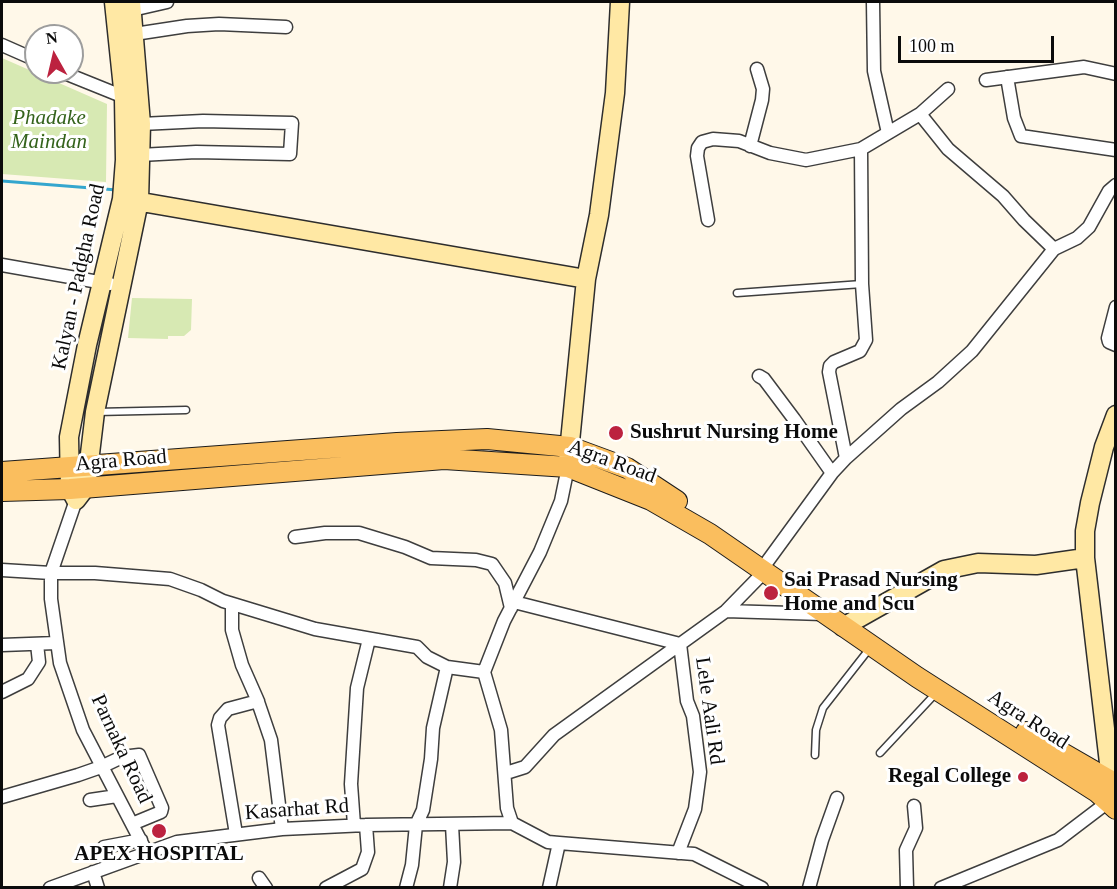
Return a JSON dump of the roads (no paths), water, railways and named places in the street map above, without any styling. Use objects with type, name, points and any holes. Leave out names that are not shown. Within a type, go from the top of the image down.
[{"type":"main road","name":"Kalyan - Padgha Road","points":[[77,492],[68,468],[69,437],[102,282],[131,200],[125,160],[132,100],[126,35],[114,2]]},
{"type":"main road","points":[[568,467],[586,279],[599,215],[615,93],[620,2]]},
{"type":"main road","name":"Kalyan - Padgha Road","points":[[126,35],[131,6]]},
{"type":"main road","name":"Kalyan - Padgha Road","points":[[77,492],[88,467],[106,350],[121,286],[131,200],[140,155],[141,124],[132,100]]},
{"type":"main road","points":[[131,200],[586,279]]},
{"type":"main road","points":[[87,345],[106,350]]},
{"type":"main road","points":[[1113,794],[1085,558],[1085,531],[1104,447],[1116,415]]},
{"type":"main road","name":"Agra Road","points":[[2,472],[398,443],[487,439],[570,447],[627,468],[849,624],[991,712],[1113,794]]},
{"type":"main road","name":"Agra Road","points":[[2,491],[77,492],[444,459],[568,467],[651,500],[766,567],[823,614],[849,624],[872,646],[939,691],[1097,792],[1113,794]]},
{"type":"main road","points":[[849,624],[944,570],[978,563],[1036,565],[1085,558]]},
{"type":"street","points":[[131,6],[167,2]]},
{"type":"street","points":[[873,2],[874,71],[888,133]]},
{"type":"street","points":[[126,35],[219,24],[286,27]]},
{"type":"street","points":[[2,45],[24,55]]},
{"type":"street","points":[[986,80],[1084,67],[1116,74]]},
{"type":"street","points":[[750,146],[763,89],[757,69]]},
{"type":"street","points":[[1007,77],[1014,118],[1021,136],[1116,150]]},
{"type":"street","points":[[84,81],[132,100]]},
{"type":"street","points":[[708,220],[697,156],[702,142],[713,139],[739,141],[770,153],[806,160],[861,149],[920,114],[948,89]]},
{"type":"street","points":[[920,114],[948,149],[1004,196],[1054,249]]},
{"type":"street","points":[[140,155],[196,152],[290,154],[292,123],[203,121],[141,124]]},
{"type":"street","points":[[846,458],[829,372],[834,362],[860,351],[866,340],[862,284],[861,149]]},
{"type":"street","points":[[506,773],[525,767],[554,735],[726,611],[766,567],[832,473],[901,409],[938,382],[972,351],[1054,249],[1077,237],[1089,227],[1109,191],[1116,185]]},
{"type":"street","points":[[2,265],[121,286]]},
{"type":"street","points":[[1116,307],[1108,338],[1109,342],[1116,345]]},
{"type":"street","points":[[759,376],[770,387],[832,473]]},
{"type":"street","points":[[568,467],[561,501],[484,672],[501,730],[507,808],[512,823],[548,842],[694,854],[762,888]]},
{"type":"street","name":"Parnaka Road","points":[[77,492],[51,573],[56,643],[60,663],[83,730],[147,853]]},
{"type":"street","points":[[295,537],[325,533],[358,533],[405,547],[431,558],[476,560],[492,564],[505,583],[513,605]]},
{"type":"street","points":[[2,570],[95,573],[170,579],[232,604],[315,629],[417,647],[428,657],[447,667],[484,672]]},
{"type":"street","points":[[232,604],[232,630],[239,656],[258,700],[271,740],[282,829]]},
{"type":"street","points":[[513,605],[680,644]]},
{"type":"street","points":[[726,611],[823,614]]},
{"type":"street","points":[[326,888],[363,869],[368,852],[351,784],[357,688],[369,639]]},
{"type":"street","points":[[2,645],[56,643]]},
{"type":"street","points":[[2,692],[27,679],[39,662],[37,644]]},
{"type":"street","name":"Lele Aali Rd","points":[[678,853],[695,809],[700,772],[693,716],[687,701],[680,644]]},
{"type":"street","points":[[406,888],[412,866],[417,825],[423,810],[432,759],[433,729],[447,667]]},
{"type":"street","points":[[236,834],[218,725],[220,718],[228,709],[258,700]]},
{"type":"street","points":[[2,797],[101,767],[122,757],[139,755],[162,808],[161,812],[132,824]]},
{"type":"street","points":[[941,888],[1058,840],[1113,794]]},
{"type":"street","points":[[90,801],[117,796]]},
{"type":"street","points":[[809,888],[822,840],[837,798]]},
{"type":"street","points":[[907,888],[906,850],[916,828],[914,806]]},
{"type":"street","name":"Kasarhat Rd","points":[[50,888],[177,842],[282,829],[360,825],[512,823]]},
{"type":"street","points":[[450,888],[454,862],[452,825]]},
{"type":"street","points":[[104,847],[141,840]]},
{"type":"street","points":[[549,888],[559,843]]},
{"type":"street","points":[[93,872],[98,888]]},
{"type":"lane","points":[[737,293],[862,284]]},
{"type":"lane","points":[[95,412],[186,410]]},
{"type":"lane","points":[[815,755],[816,730],[823,708],[872,646]]},
{"type":"lane","points":[[880,753],[939,691]]},
{"type":"waterway","points":[[2,181],[117,190]]},
{"type":"place","name":"Sushrut Nursing Home","points":[[616,433]]},
{"type":"place","name":"Sai Prasad Nursing Home and Scu","points":[[771,593]]},
{"type":"place","name":"Regal College","points":[[1023,777]]},
{"type":"place","name":"APEX HOSPITAL","points":[[159,831]]},
{"type":"park label","name":"Phadake Maindan","points":[[49,130]]}]
